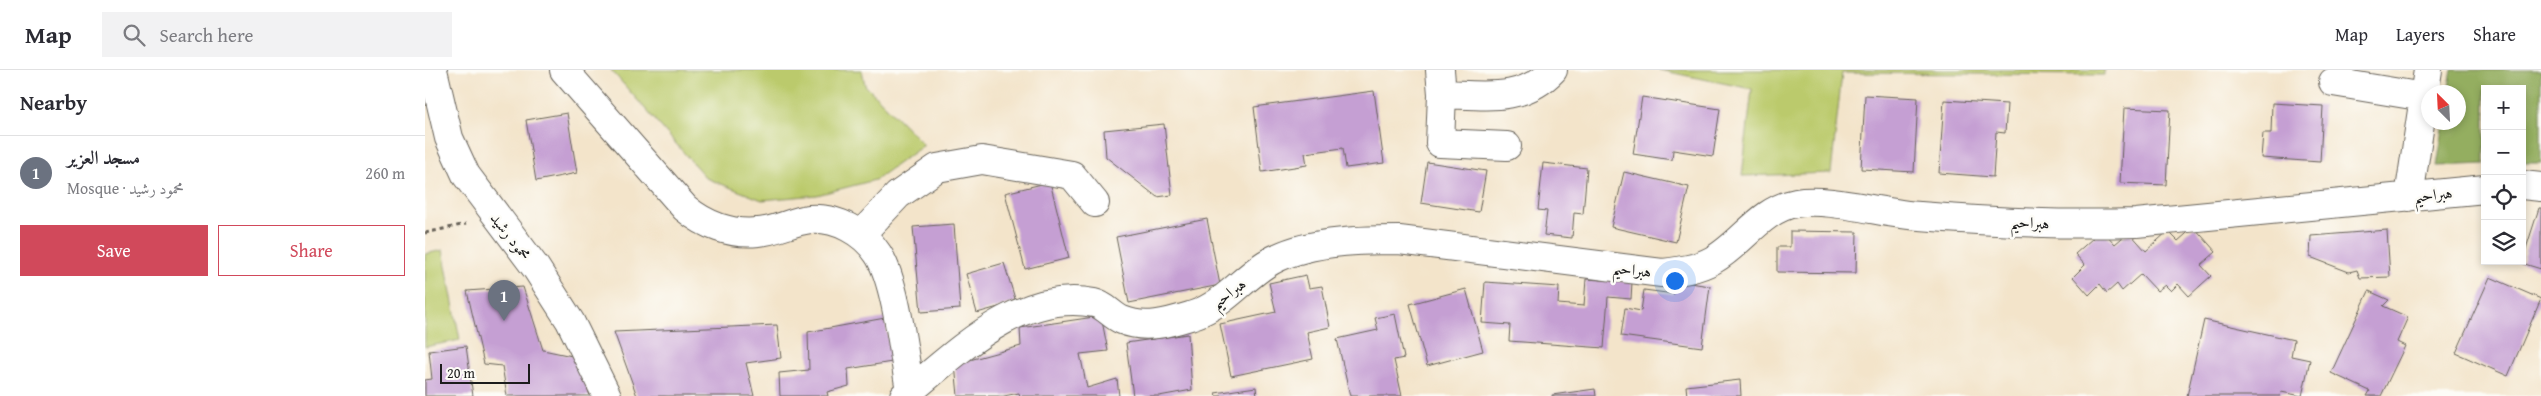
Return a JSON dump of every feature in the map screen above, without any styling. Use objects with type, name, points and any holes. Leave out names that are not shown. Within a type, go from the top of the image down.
[{"type":"street","name":"محمود رشيد","points":[[433,70],[449,138],[466,175],[536,268],[570,321],[607,396]]},
{"type":"street","points":[[563,70],[685,208],[701,222],[731,231],[758,232],[810,219],[834,222],[861,234],[878,254],[890,282],[907,393]]},
{"type":"street","points":[[1507,146],[1440,143],[1441,82],[1514,95],[1545,78],[1553,70]]},
{"type":"street","points":[[2426,85],[2428,70]]},
{"type":"street","points":[[2333,82],[2421,97]]},
{"type":"street","points":[[2409,197],[2421,117]]},
{"type":"street","points":[[861,234],[898,195],[937,168],[982,160],[1072,175],[1095,203]]},
{"type":"street","points":[[2526,185],[2541,187]]},
{"type":"street","name":"هبراحيم","points":[[907,393],[986,330],[1024,311],[1056,302],[1095,303],[1122,320],[1157,325],[1213,307],[1267,264],[1288,254],[1323,245],[1362,240],[1399,240],[1661,273],[1688,270],[1712,260],[1737,242],[1765,216],[1795,203],[1822,202],[1920,216],[2091,224],[2136,223],[2481,189]]},
{"type":"path","points":[[425,233],[497,218]]},
{"type":"green space","points":[[611,70],[862,70],[865,85],[924,145],[875,180],[817,195],[762,200],[706,178]]},
{"type":"green space","points":[[1659,70],[2104,70],[2104,75],[1842,73],[1831,173],[1742,176],[1752,89]]},
{"type":"green space","points":[[2452,70],[2541,70],[2541,163],[2526,163],[2526,85],[2481,85],[2481,164],[2437,166],[2443,130],[2466,130],[2466,85],[2449,85]]},
{"type":"green space","points":[[443,250],[460,340],[425,347],[425,254]]},
{"type":"building","points":[[1374,91],[1384,163],[1346,168],[1343,148],[1305,153],[1307,165],[1262,172],[1254,107]]},
{"type":"building","points":[[1865,95],[1918,98],[1914,172],[1861,169]]},
{"type":"building","points":[[1642,97],[1720,109],[1713,156],[1673,150],[1672,160],[1633,154]]},
{"type":"building","points":[[1944,100],[2007,104],[2005,133],[1996,132],[1993,177],[1939,173]]},
{"type":"building","points":[[2272,103],[2323,106],[2320,162],[2261,158],[2263,133],[2271,133]]},
{"type":"building","points":[[2124,108],[2170,110],[2166,185],[2120,183]]},
{"type":"building","points":[[567,113],[577,173],[536,181],[526,120]]},
{"type":"building","points":[[1164,124],[1172,195],[1157,197],[1106,157],[1104,130]]},
{"type":"building","points":[[1427,162],[1486,171],[1479,212],[1421,203]]},
{"type":"building","points":[[1543,163],[1587,168],[1583,214],[1574,213],[1572,238],[1544,235],[1547,211],[1538,210]]},
{"type":"building","points":[[1624,172],[1689,187],[1676,242],[1611,227]]},
{"type":"building","points":[[1050,182],[1069,258],[1025,269],[1005,193]]},
{"type":"building","points":[[2539,208],[2541,208],[2541,269],[2526,264],[2526,249]]},
{"type":"building","points":[[1207,219],[1220,285],[1129,303],[1116,237]]},
{"type":"building","points":[[954,224],[960,309],[921,312],[913,227]]},
{"type":"building","points":[[2194,227],[2216,252],[2201,265],[2211,276],[2189,296],[2178,284],[2171,291],[2165,285],[2157,291],[2141,274],[2122,291],[2117,284],[2107,293],[2100,284],[2089,295],[2073,277],[2085,265],[2075,254],[2102,230],[2115,244],[2129,232],[2146,251],[2168,231],[2178,241]]},
{"type":"building","points":[[2387,230],[2390,277],[2360,278],[2357,270],[2349,272],[2310,257],[2311,236]]},
{"type":"building","points":[[1790,231],[1857,232],[1856,273],[1777,272],[1777,247],[1790,247]]},
{"type":"building","points":[[1004,263],[1016,302],[977,313],[966,274]]},
{"type":"building","points":[[1306,275],[1309,288],[1322,286],[1330,327],[1307,332],[1313,359],[1231,376],[1220,324],[1276,312],[1269,283]]},
{"type":"building","points":[[2490,277],[2541,299],[2508,376],[2456,353]]},
{"type":"building","points":[[1586,279],[1632,282],[1631,299],[1608,297],[1604,348],[1509,341],[1510,325],[1482,323],[1485,282],[1559,287],[1558,304],[1584,306]]},
{"type":"building","points":[[1676,281],[1710,286],[1702,347],[1621,336],[1625,308],[1641,311],[1644,290],[1674,294]]},
{"type":"building","points":[[523,287],[543,350],[577,357],[590,396],[507,396],[502,366],[484,364],[467,291]]},
{"type":"building","points":[[1466,289],[1483,351],[1427,366],[1410,304]]},
{"type":"building","points":[[2369,291],[2389,300],[2383,306],[2408,317],[2397,342],[2405,346],[2381,396],[2367,396],[2370,391],[2331,373]]},
{"type":"building","points":[[1395,314],[1404,358],[1394,360],[1402,396],[1350,396],[1337,339],[1378,330],[1375,318]]},
{"type":"building","points":[[1101,316],[1108,351],[1080,354],[1087,388],[1117,379],[1119,396],[1020,396],[1019,393],[1004,396],[958,396],[955,364],[1021,346],[1020,328]]},
{"type":"building","points":[[885,318],[892,362],[848,369],[849,386],[827,392],[828,396],[780,396],[779,373],[809,370],[808,332]]},
{"type":"building","points":[[2204,320],[2294,340],[2291,356],[2310,360],[2302,396],[2281,392],[2280,396],[2187,396]]},
{"type":"building","points":[[777,325],[781,358],[746,363],[754,396],[637,396],[614,332]]},
{"type":"building","points":[[1188,334],[1192,390],[1159,396],[1133,396],[1126,343]]},
{"type":"building","points":[[466,346],[473,396],[425,396],[425,380],[432,379],[429,351]]},
{"type":"building","points":[[1740,380],[1741,396],[1687,396],[1686,386]]},
{"type":"building","points":[[1256,387],[1257,396],[1216,396],[1215,393]]},
{"type":"building","points":[[1595,389],[1596,396],[1552,396],[1552,395]]},
{"type":"place","name":"مسجد العزير","points":[[504,321]]}]
